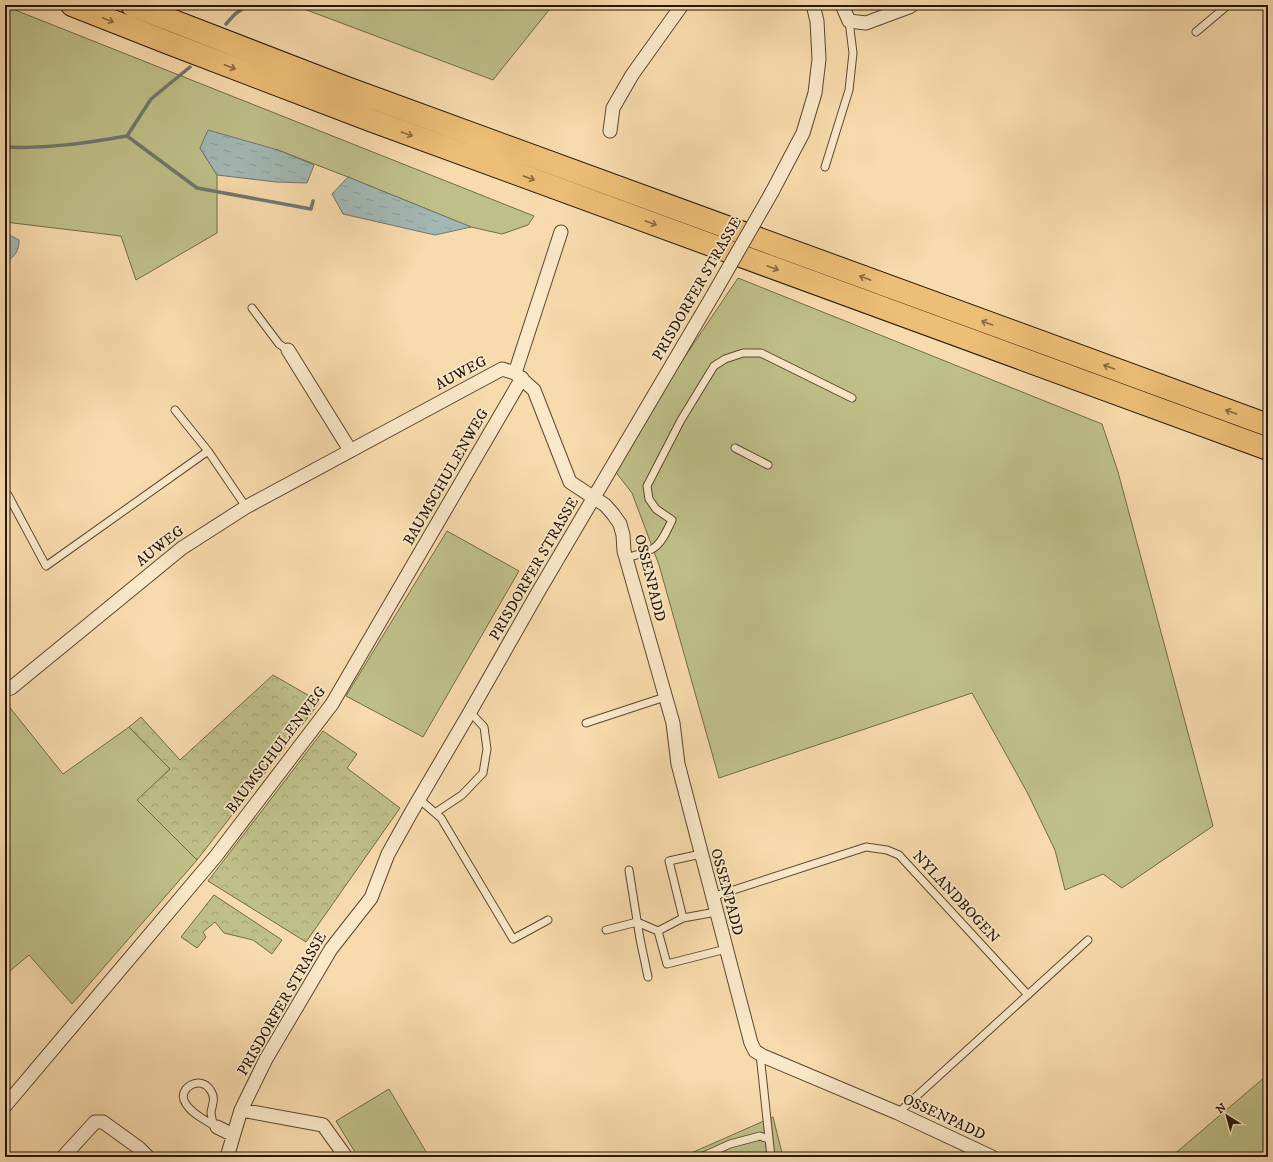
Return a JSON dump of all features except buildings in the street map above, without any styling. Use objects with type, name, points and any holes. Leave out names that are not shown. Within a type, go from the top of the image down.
[{"type":"highway","points":[[72,5],[370,120],[1268,449]]},
{"type":"highway","points":[[132,5],[344,87],[1268,425]]},
{"type":"street","points":[[610,131],[613,108],[632,75],[682,5]]},
{"type":"street","name":"PRISDORFER STRASSE","points":[[227,1157],[241,1110],[266,1059],[331,949],[371,898],[388,854],[419,799],[537,594],[713,295],[804,133],[815,93],[819,59],[817,21],[813,5]]},
{"type":"street","points":[[842,5],[849,21],[866,23],[909,8],[912,5]]},
{"type":"street","name":"BAUMSCHULENWEG","points":[[5,1106],[216,856],[332,704],[518,376],[561,232]]},
{"type":"street","points":[[288,350],[350,450]]},
{"type":"street","name":"AUWEG","points":[[5,690],[11,688],[182,548],[246,507],[502,369],[518,376]]},
{"type":"street","points":[[518,376],[534,390],[570,482],[594,498]]},
{"type":"street","name":"OSSENPADD","points":[[594,498],[605,505],[620,524],[623,535],[624,551],[673,723],[678,764],[712,897],[751,1043],[755,1051],[898,1113],[992,1157]]},
{"type":"street","points":[[241,1110],[324,1125],[346,1157]]},
{"type":"street","points":[[63,1157],[95,1122],[100,1121],[139,1148],[148,1157]]},
{"type":"street","points":[[215,1126],[233,1135]]},
{"type":"lane","points":[[1196,32],[1228,5]]},
{"type":"lane","points":[[825,167],[849,90],[853,53],[849,21]]},
{"type":"lane","points":[[252,308],[279,344],[288,350]]},
{"type":"lane","points":[[626,558],[654,549],[667,531],[672,520],[656,509],[649,499],[647,486],[681,420],[714,366],[725,358],[743,353],[761,353],[852,398]]},
{"type":"lane","points":[[175,410],[208,451],[246,507]]},
{"type":"lane","points":[[735,448],[768,465]]},
{"type":"lane","points":[[8,495],[46,566],[208,451]]},
{"type":"lane","points":[[586,723],[665,697]]},
{"type":"lane","points":[[435,813],[462,795],[483,773],[487,749],[484,727],[470,712]]},
{"type":"lane","points":[[419,799],[441,818],[513,939],[548,920]]},
{"type":"lane","name":"NYLANDBOGEN","points":[[712,897],[866,847],[887,850],[899,855],[1028,995]]},
{"type":"lane","points":[[683,918],[669,861],[701,854]]},
{"type":"lane","points":[[629,870],[637,922],[648,977]]},
{"type":"lane","points":[[658,932],[683,918],[716,912]]},
{"type":"lane","points":[[606,930],[637,922],[658,932],[667,964],[726,949]]},
{"type":"lane","points":[[898,1113],[1088,940]]},
{"type":"lane","points":[[760,1054],[771,1157]]},
{"type":"lane","points":[[196,1083],[203,1084],[212,1091],[214,1098],[212,1113],[215,1126],[192,1112],[184,1103],[184,1092],[189,1086],[196,1083]]},
{"type":"lane","points":[[701,1157],[730,1144],[760,1136],[768,1139]]},
{"type":"green space","points":[[305,5],[553,5],[493,80],[304,9]]},
{"type":"green space","points":[[5,6],[534,216],[528,225],[502,234],[471,227],[278,150],[200,148],[217,175],[217,233],[136,280],[121,236],[5,222]]},
{"type":"green space","points":[[738,278],[1102,424],[1118,472],[1213,826],[1122,888],[1103,874],[1065,890],[1055,850],[1027,792],[972,693],[719,778],[659,565],[632,493],[611,466]]},
{"type":"green space","points":[[447,531],[519,571],[423,737],[346,696]]},
{"type":"green space","points":[[273,675],[320,702],[197,860],[137,800],[170,769],[129,727],[141,717],[180,760]]},
{"type":"green space","points":[[7,704],[63,774],[129,727],[170,769],[138,800],[197,860],[72,1004],[29,955],[5,975],[5,705]]},
{"type":"green space","points":[[323,731],[357,754],[347,768],[400,808],[306,942],[208,881]]},
{"type":"green space","points":[[214,895],[282,940],[272,954],[253,940],[224,933],[215,922],[203,932],[206,937],[197,948],[181,937]]},
{"type":"green space","points":[[1268,1075],[1268,1157],[1171,1157],[1265,1077]]},
{"type":"green space","points":[[389,1089],[429,1157],[358,1157],[336,1121]]},
{"type":"green space","points":[[773,1117],[783,1157],[682,1157]]},
{"type":"water","points":[[208,130],[278,150],[314,165],[307,183],[276,182],[217,175],[200,148]]},
{"type":"water","points":[[348,177],[471,227],[435,235],[343,214],[332,194]]},
{"type":"water","points":[[5,233],[19,240],[16,253],[5,262]]},
{"type":"waterway","points":[[226,24],[235,14],[248,5]]},
{"type":"waterway","points":[[127,136],[151,99],[190,67]]},
{"type":"waterway","points":[[5,147],[66,145],[127,136],[197,188],[311,209],[313,201]]}]
